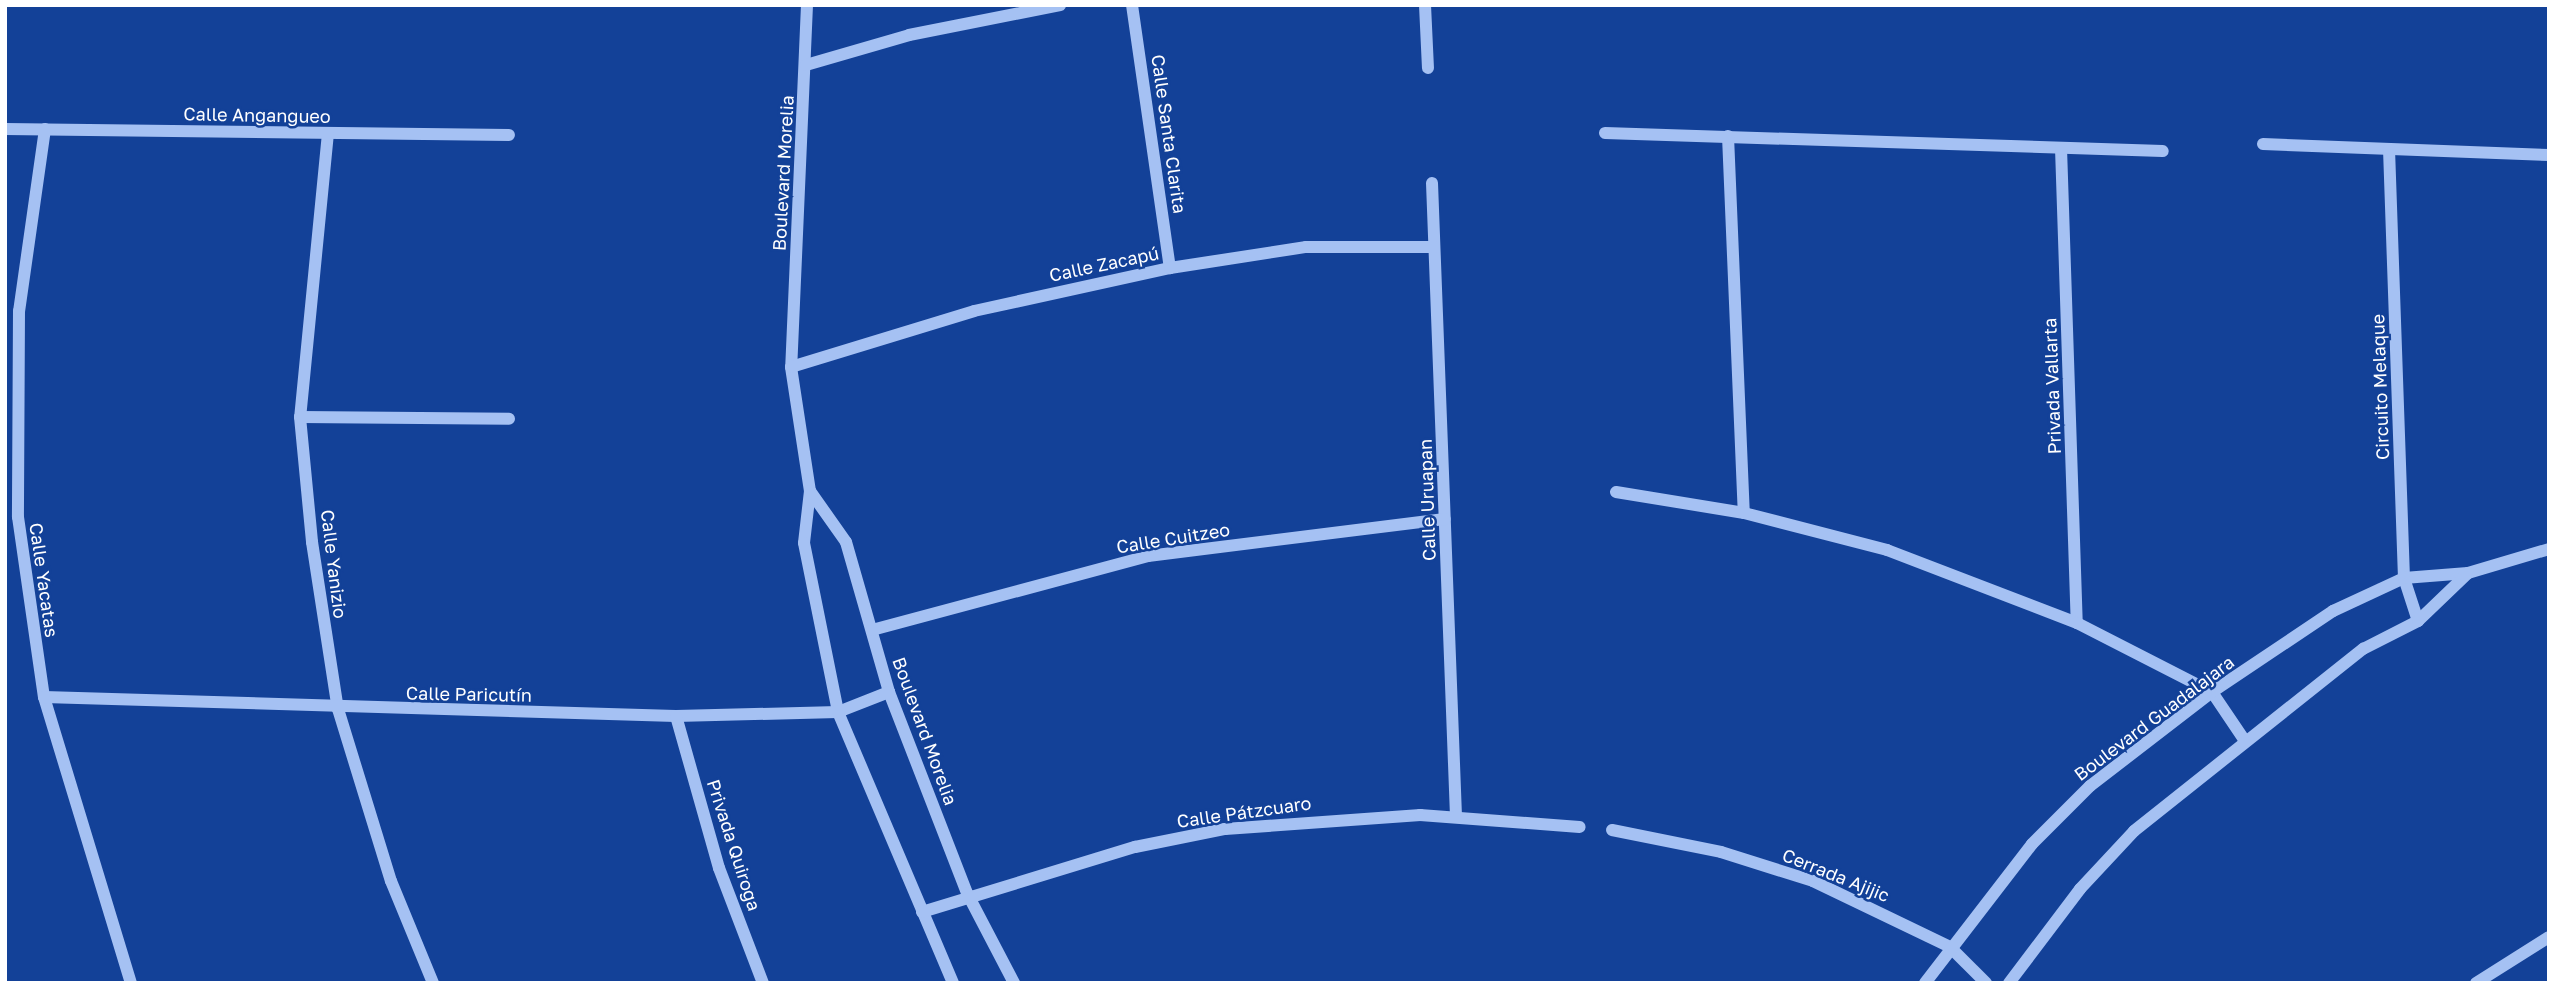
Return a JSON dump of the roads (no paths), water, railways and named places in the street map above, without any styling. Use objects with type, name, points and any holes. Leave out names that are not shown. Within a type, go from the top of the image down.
[{"type":"street","name":"Boulevard Morelia","points":[[807,5],[807,65],[791,367],[810,491],[804,543],[838,712],[953,983]]},
{"type":"street","points":[[807,65],[909,35],[1060,5]]},
{"type":"street","name":"Calle Santa Clarita","points":[[1132,5],[1170,268]]},
{"type":"street","points":[[1425,5],[1428,68]]},
{"type":"street","name":"Calle Angangueo","points":[[5,129],[509,135]]},
{"type":"street","name":"Calle Yacatas","points":[[45,129],[19,311],[10,409],[18,517],[44,697],[131,983]]},
{"type":"street","name":"Calle Yanizio","points":[[328,133],[300,417],[338,709],[391,881],[433,983]]},
{"type":"street","points":[[1605,134],[2163,151]]},
{"type":"street","points":[[1728,136],[1744,513]]},
{"type":"street","points":[[2263,144],[2549,155]]},
{"type":"street","name":"Privada Vallarta","points":[[2061,148],[2077,623]]},
{"type":"street","name":"Circuito Melaque","points":[[2389,149],[2404,578],[2418,621]]},
{"type":"street","name":"Calle Uruapan","points":[[1432,183],[1456,816]]},
{"type":"street","name":"Calle Zacapú","points":[[791,367],[974,311],[1170,268],[1306,247],[1434,247]]},
{"type":"street","points":[[300,417],[509,419]]},
{"type":"street","name":"Boulevard Morelia","points":[[810,491],[846,542],[889,692],[967,893],[1014,983]]},
{"type":"street","points":[[1616,492],[1744,513],[1887,550],[2077,623],[2212,692],[2243,738]]},
{"type":"street","name":"Calle Cuitzeo","points":[[872,630],[1147,556],[1445,519]]},
{"type":"street","name":"Boulevard Guadalajara","points":[[1925,983],[1950,947],[2032,844],[2090,786],[2212,692],[2333,611],[2404,578],[2468,573],[2549,549]]},
{"type":"street","name":"Boulevard Guadalajara","points":[[2009,983],[2080,889],[2134,831],[2243,738],[2362,649],[2418,621],[2468,573]]},
{"type":"street","name":"Calle Paricutín","points":[[44,697],[338,709],[676,716],[838,712],[889,692]]},
{"type":"street","name":"Privada Quiroga","points":[[676,716],[719,868],[763,983]]},
{"type":"street","name":"Calle Pátzcuaro","points":[[922,912],[967,893],[1225,830],[1335,818],[1456,816],[1580,827]]},
{"type":"street","name":"Cerrada Ajijic","points":[[1612,830],[1721,852],[1813,881],[1950,947],[1986,983]]},
{"type":"street","points":[[2476,983],[2549,937]]}]
